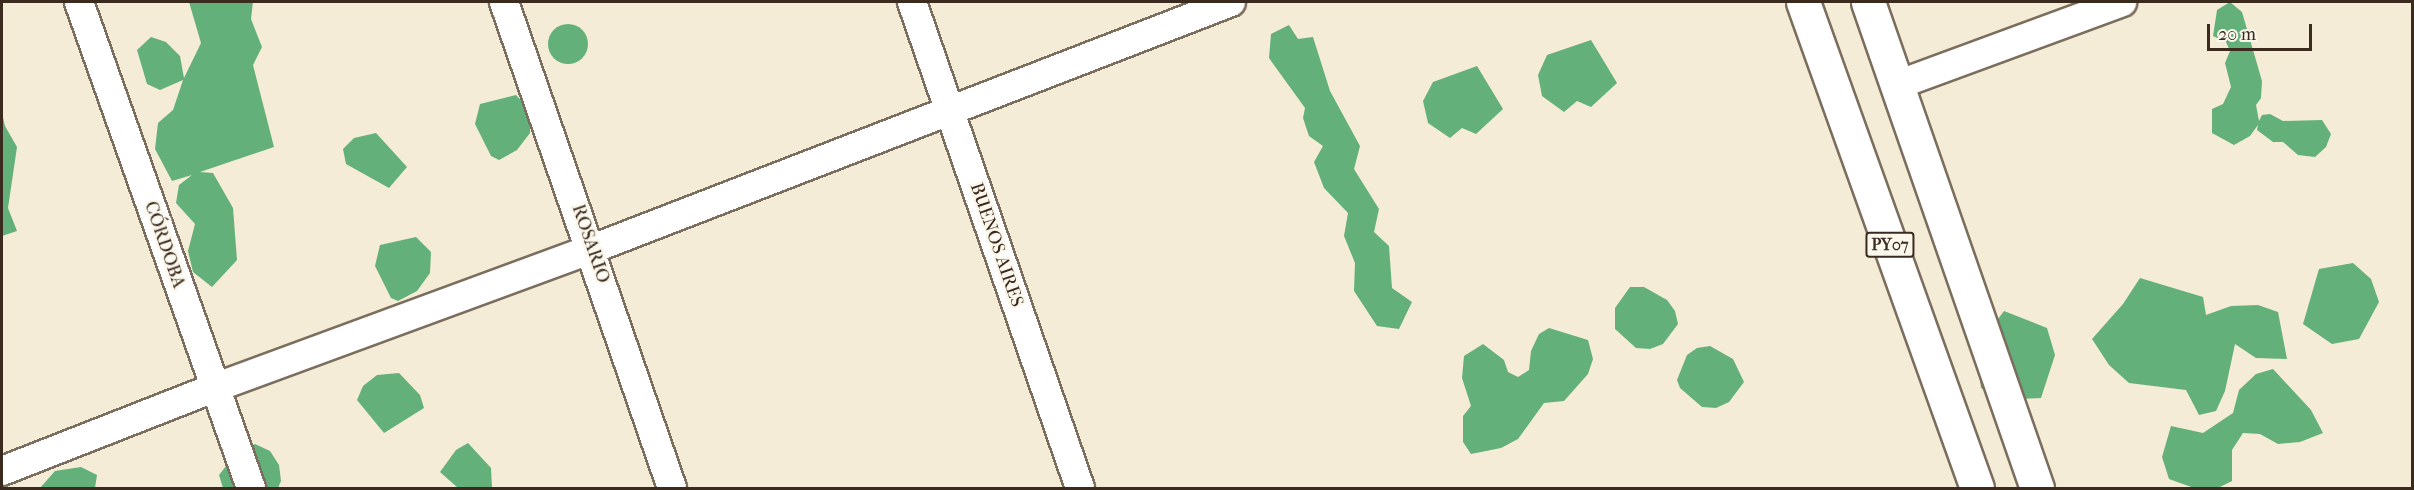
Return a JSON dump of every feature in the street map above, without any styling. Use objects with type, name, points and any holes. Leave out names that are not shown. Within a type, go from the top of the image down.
[{"type":"highway","name":"PY07","points":[[1803,2],[1977,489]]},
{"type":"highway","points":[[1868,2],[2037,489]]},
{"type":"street","name":"CÓRDOBA","points":[[79,2],[250,489]]},
{"type":"street","name":"ROSARIO","points":[[504,2],[592,249],[672,489]]},
{"type":"street","name":"BUENOS AIRES","points":[[912,2],[1080,489]]},
{"type":"street","points":[[2,471],[214,388],[592,249],[1231,2]]},
{"type":"street","points":[[1897,86],[2122,2]]},
{"type":"green space","points":[[189,2],[253,2],[251,19],[262,47],[253,65],[274,147],[200,172],[213,173],[233,208],[237,260],[212,287],[193,272],[188,251],[195,224],[176,203],[179,185],[192,175],[172,181],[155,149],[158,123],[173,110],[183,80],[160,90],[147,84],[137,50],[151,37],[166,42],[180,56],[184,78],[201,43]]},
{"type":"green space","points":[[2230,2],[2242,12],[2262,81],[2261,98],[2256,105],[2259,121],[2262,115],[2270,114],[2283,121],[2322,120],[2331,134],[2326,147],[2315,157],[2298,155],[2283,142],[2273,142],[2257,130],[2258,125],[2250,136],[2234,145],[2212,133],[2212,109],[2223,104],[2231,87],[2225,63],[2230,51],[2226,42],[2213,36],[2217,10]]},
{"type":"green space","points":[[568,24],[582,30],[588,44],[582,58],[568,64],[554,58],[548,44],[554,30]]},
{"type":"green space","points":[[1289,25],[1298,39],[1313,37],[1330,91],[1360,146],[1354,169],[1379,209],[1374,232],[1389,246],[1392,288],[1412,302],[1399,329],[1377,326],[1354,291],[1355,263],[1344,236],[1348,213],[1324,188],[1314,162],[1323,146],[1309,136],[1303,118],[1305,108],[1269,58],[1271,34]]},
{"type":"green space","points":[[1591,40],[1617,83],[1591,107],[1577,101],[1564,112],[1542,96],[1538,75],[1547,55]]},
{"type":"green space","points":[[1477,66],[1503,109],[1476,134],[1462,128],[1450,138],[1428,123],[1423,101],[1433,82]]},
{"type":"green space","points":[[516,95],[531,111],[530,133],[517,150],[499,160],[491,156],[475,124],[480,104]]},
{"type":"green space","points":[[2,113],[5,126],[17,147],[8,208],[17,231],[2,236]]},
{"type":"green space","points":[[376,133],[407,167],[389,188],[346,164],[343,149],[354,138]]},
{"type":"green space","points":[[416,237],[431,252],[430,273],[417,291],[398,301],[391,298],[375,266],[380,245]]},
{"type":"green space","points":[[2353,263],[2371,279],[2379,302],[2359,339],[2332,344],[2303,324],[2319,269]]},
{"type":"green space","points":[[2140,278],[2203,297],[2206,315],[2231,306],[2258,305],[2278,312],[2287,359],[2256,358],[2235,344],[2225,391],[2216,411],[2199,415],[2186,390],[2129,383],[2109,365],[2092,339],[2123,304]]},
{"type":"green space","points":[[1630,287],[1644,287],[1667,300],[1675,311],[1678,324],[1663,344],[1650,349],[1636,348],[1615,329],[1615,308]]},
{"type":"green space","points":[[2004,311],[2047,328],[2055,355],[2041,398],[2002,400],[1981,388],[1978,357],[1989,331]]},
{"type":"green space","points":[[1549,328],[1588,340],[1593,359],[1588,374],[1564,401],[1544,403],[1518,439],[1501,448],[1471,454],[1463,442],[1463,416],[1471,406],[1462,378],[1464,356],[1483,344],[1504,360],[1508,372],[1518,377],[1529,370],[1531,351],[1539,334]]},
{"type":"green space","points":[[1710,346],[1733,359],[1744,382],[1729,402],[1716,408],[1702,407],[1680,388],[1677,380],[1687,355],[1697,348]]},
{"type":"green space","points":[[2273,369],[2311,410],[2323,433],[2300,442],[2278,444],[2260,434],[2243,433],[2232,450],[2232,481],[2218,488],[2194,488],[2169,479],[2162,457],[2171,426],[2203,433],[2233,413],[2239,390],[2256,374]]},
{"type":"green space","points":[[399,373],[420,395],[424,408],[384,433],[357,400],[363,386],[377,375]]},
{"type":"green space","points":[[468,443],[491,468],[492,488],[458,488],[440,472],[456,450]]},
{"type":"green space","points":[[255,444],[270,451],[279,465],[281,481],[278,488],[223,488],[219,475],[234,456]]},
{"type":"green space","points":[[81,467],[97,475],[95,488],[40,488],[55,471]]}]
